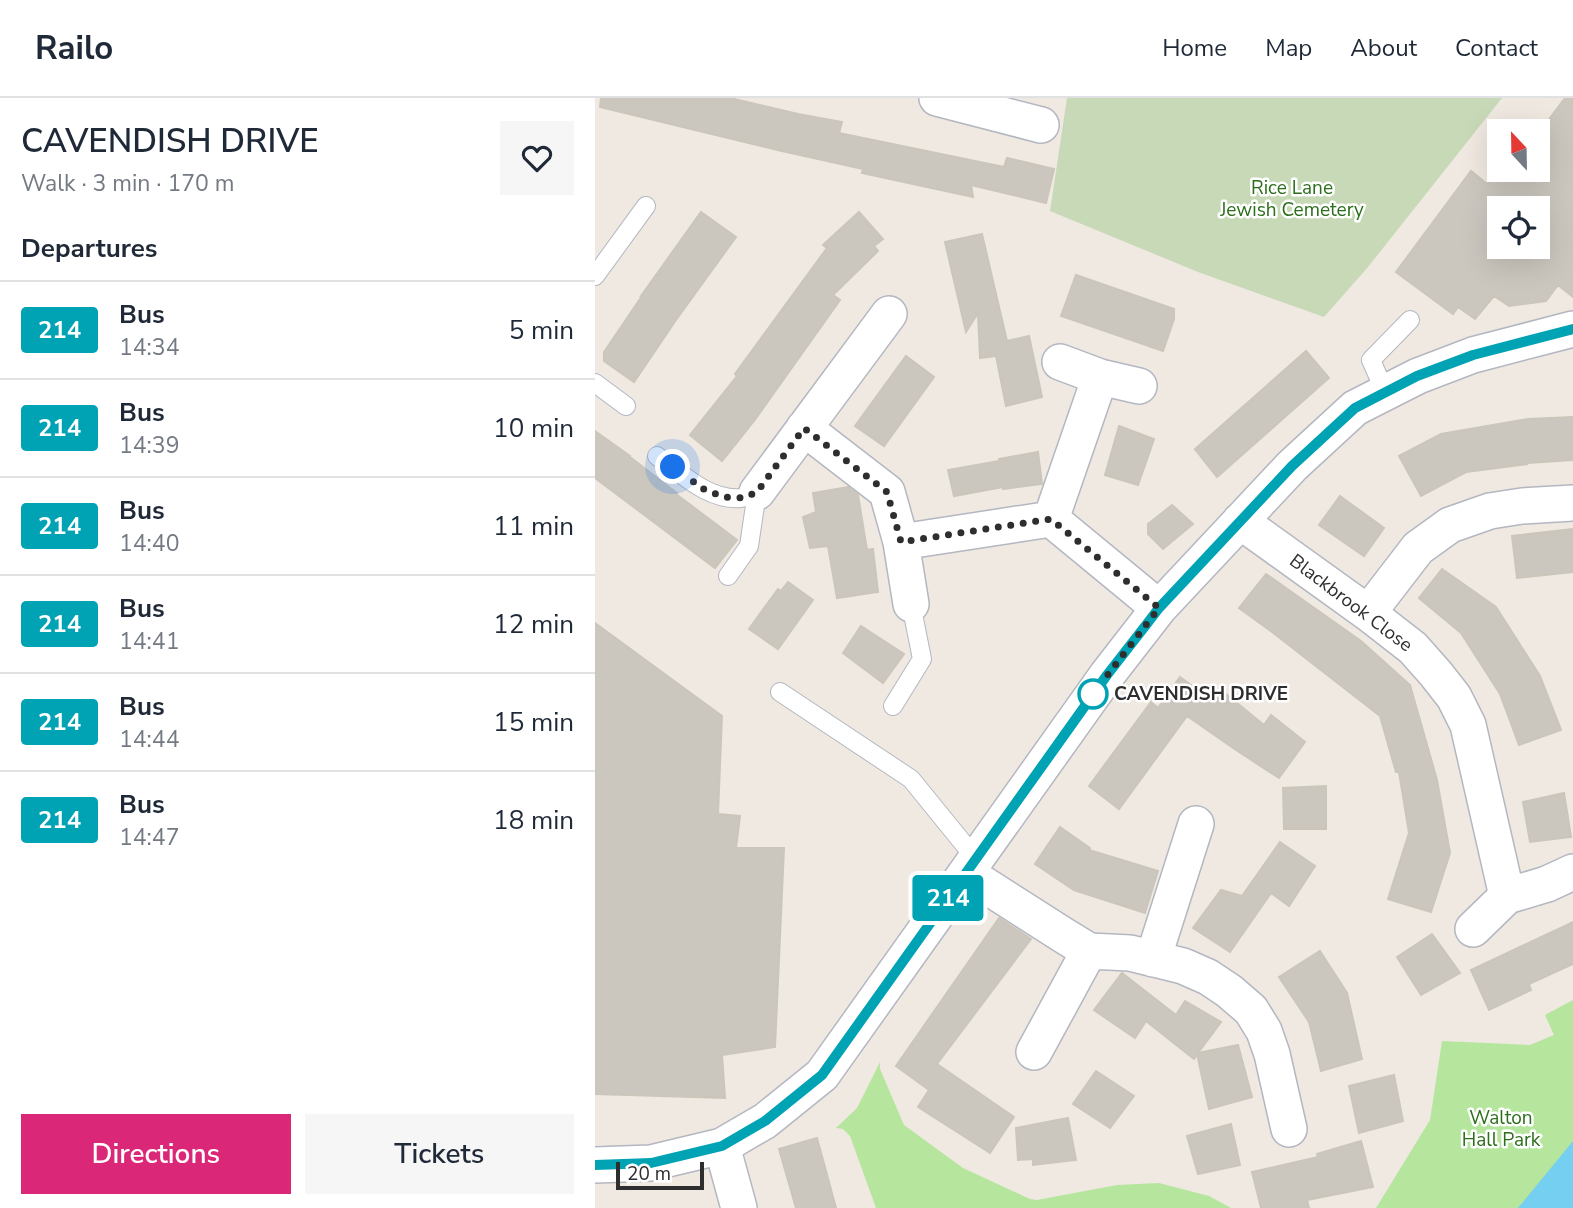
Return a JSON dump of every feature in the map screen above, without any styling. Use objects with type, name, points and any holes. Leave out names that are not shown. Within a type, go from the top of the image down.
[{"type":"street","points":[[939,98],[1041,125]]},
{"type":"street","points":[[757,492],[888,314]]},
{"type":"street","points":[[595,1166],[651,1163],[722,1146],[765,1121],[822,1075],[1107,675],[1159,608],[1292,466],[1355,408],[1417,376],[1473,355],[1573,329]]},
{"type":"street","points":[[1061,362],[1100,377],[1139,386]]},
{"type":"street","points":[[1051,519],[1100,377]]},
{"type":"street","points":[[804,428],[887,492],[901,542],[911,604]]},
{"type":"street","points":[[1368,613],[1418,548],[1450,525],[1490,512],[1522,506],[1573,503]]},
{"type":"street","points":[[901,542],[1051,519],[1159,608]]},
{"type":"street","name":"Blackbrook Close","points":[[1240,521],[1413,648],[1454,697],[1468,725],[1507,896]]},
{"type":"street","points":[[1153,959],[1196,824]]},
{"type":"street","points":[[971,866],[1063,935],[1089,951],[1129,953],[1183,967],[1208,977],[1229,991],[1251,1010],[1264,1031],[1289,1129]]},
{"type":"street","points":[[1473,929],[1507,896],[1547,884],[1573,872]]},
{"type":"street","points":[[1034,1052],[1089,951]]},
{"type":"street","points":[[722,1146],[739,1208]]},
{"type":"lane","points":[[595,276],[646,206]]},
{"type":"lane","points":[[1385,393],[1371,360],[1410,320]]},
{"type":"lane","points":[[595,383],[626,406]]},
{"type":"lane","points":[[657,456],[705,490],[725,497],[743,498],[757,492]]},
{"type":"lane","points":[[728,576],[749,546],[757,492]]},
{"type":"lane","points":[[893,706],[922,659],[911,604]]},
{"type":"lane","points":[[780,692],[911,779],[971,866]]},
{"type":"green space","name":"Rice Lane Jewish Cemetery","points":[[1067,98],[1502,98],[1368,267],[1324,317],[1198,272],[1050,211]]},
{"type":"green space","name":"Walton Hall Park","points":[[1573,1000],[1573,1208],[1376,1208],[1430,1120],[1442,1041],[1530,1045],[1554,1035],[1545,1015]]},
{"type":"green space","points":[[880,1062],[880,1069],[904,1125],[963,1168],[1030,1199],[1117,1185],[1159,1183],[1209,1196],[1231,1208],[876,1208],[850,1136],[843,1129],[836,1128],[857,1108]]},
{"type":"water","points":[[1573,1141],[1573,1208],[1518,1208]]},
{"type":"building","points":[[601,98],[730,98],[842,122],[839,133],[1004,167],[1007,158],[1054,169],[1046,203],[971,185],[973,197],[862,173],[863,169],[600,107]]},
{"type":"building","points":[[1565,98],[1573,98],[1573,297],[1558,285],[1546,301],[1509,306],[1494,296],[1475,319],[1458,307],[1453,314],[1396,272],[1471,171],[1487,184],[1551,182],[1549,119]]},
{"type":"building","points":[[701,212],[736,237],[634,382],[604,361],[604,352]]},
{"type":"building","points":[[859,212],[883,239],[874,246],[878,251],[833,295],[840,300],[754,421],[722,461],[690,435],[737,376],[735,374],[827,248],[823,245]]},
{"type":"building","points":[[982,234],[1007,341],[1029,336],[1042,397],[1006,406],[996,356],[980,358],[978,313],[966,332],[945,242]]},
{"type":"building","points":[[1076,275],[1174,309],[1174,319],[1163,351],[1061,316]]},
{"type":"building","points":[[1306,351],[1329,378],[1217,477],[1195,449]]},
{"type":"building","points":[[906,356],[934,377],[884,446],[855,426]]},
{"type":"building","points":[[1573,417],[1573,460],[1527,463],[1466,472],[1421,496],[1399,456],[1441,434],[1528,419]]},
{"type":"building","points":[[1119,426],[1154,439],[1138,485],[1105,475]]},
{"type":"building","points":[[595,431],[737,540],[715,568],[595,478]]},
{"type":"building","points":[[1038,452],[1042,484],[1003,487],[954,496],[948,470]]},
{"type":"building","points":[[848,487],[858,495],[867,550],[873,549],[878,592],[837,598],[828,546],[810,548],[803,517],[816,512],[813,493]]},
{"type":"building","points":[[1340,496],[1384,528],[1364,556],[1319,525]]},
{"type":"building","points":[[1172,505],[1193,524],[1163,549],[1148,534],[1148,524]]},
{"type":"building","points":[[1573,529],[1573,572],[1517,578],[1512,536]]},
{"type":"building","points":[[1442,569],[1496,607],[1540,676],[1561,730],[1519,745],[1500,694],[1461,633],[1419,598]]},
{"type":"building","points":[[1266,574],[1361,641],[1410,685],[1437,780],[1450,853],[1431,912],[1388,899],[1409,833],[1399,772],[1396,772],[1380,716],[1239,608]]},
{"type":"building","points":[[788,582],[813,600],[778,649],[749,629],[778,589],[781,591]]},
{"type":"building","points":[[595,623],[722,716],[718,814],[740,816],[736,848],[784,848],[775,1047],[722,1055],[725,1098],[595,1094]]},
{"type":"building","points":[[861,626],[904,654],[883,683],[843,653]]},
{"type":"building","points":[[1180,677],[1213,701],[1221,690],[1264,725],[1271,715],[1305,742],[1279,778],[1187,716],[1119,809],[1089,786],[1151,702],[1158,708]]},
{"type":"building","points":[[1326,786],[1326,829],[1284,829],[1283,788]]},
{"type":"building","points":[[1564,793],[1571,837],[1530,842],[1523,802]]},
{"type":"building","points":[[1060,827],[1090,848],[1089,850],[1158,871],[1145,913],[1074,890],[1035,864]]},
{"type":"building","points":[[1280,842],[1315,866],[1289,906],[1271,893],[1230,952],[1193,928],[1221,890],[1242,896]]},
{"type":"building","points":[[999,918],[1031,939],[937,1064],[1014,1117],[990,1153],[918,1107],[929,1090],[896,1066]]},
{"type":"building","points":[[1573,922],[1573,964],[1529,984],[1531,990],[1489,1010],[1471,970]]},
{"type":"building","points":[[1432,934],[1460,973],[1421,995],[1397,957]]},
{"type":"building","points":[[1320,951],[1347,993],[1362,1059],[1321,1071],[1309,1022],[1279,977]]},
{"type":"building","points":[[1122,973],[1176,1015],[1185,1001],[1221,1022],[1198,1053],[1238,1045],[1252,1097],[1209,1109],[1197,1054],[1194,1059],[1146,1021],[1135,1038],[1094,1010]]},
{"type":"building","points":[[1096,1071],[1134,1096],[1110,1128],[1073,1104]]},
{"type":"building","points":[[1394,1075],[1403,1121],[1359,1133],[1349,1086]]},
{"type":"building","points":[[1068,1118],[1076,1160],[1033,1165],[1033,1159],[1018,1160],[1016,1128]]},
{"type":"building","points":[[1231,1124],[1240,1165],[1198,1174],[1187,1136]]},
{"type":"building","points":[[817,1138],[836,1208],[796,1208],[779,1149]]},
{"type":"building","points":[[1361,1141],[1373,1187],[1307,1200],[1309,1208],[1261,1208],[1252,1172],[1318,1157],[1317,1154]]},
{"type":"bus line","name":"214","points":[[595,1165],[651,1163],[722,1146],[765,1121],[822,1075],[1107,675],[1159,608],[1292,466],[1355,408],[1417,376],[1473,355],[1573,329]]},
{"type":"place","name":"CAVENDISH DRIVE","points":[[1093,694]]},
{"type":"route","points":[[673,467],[705,490],[725,497],[743,498],[757,492],[804,428],[887,492],[901,542],[1051,519],[1159,608],[1093,694]]}]
